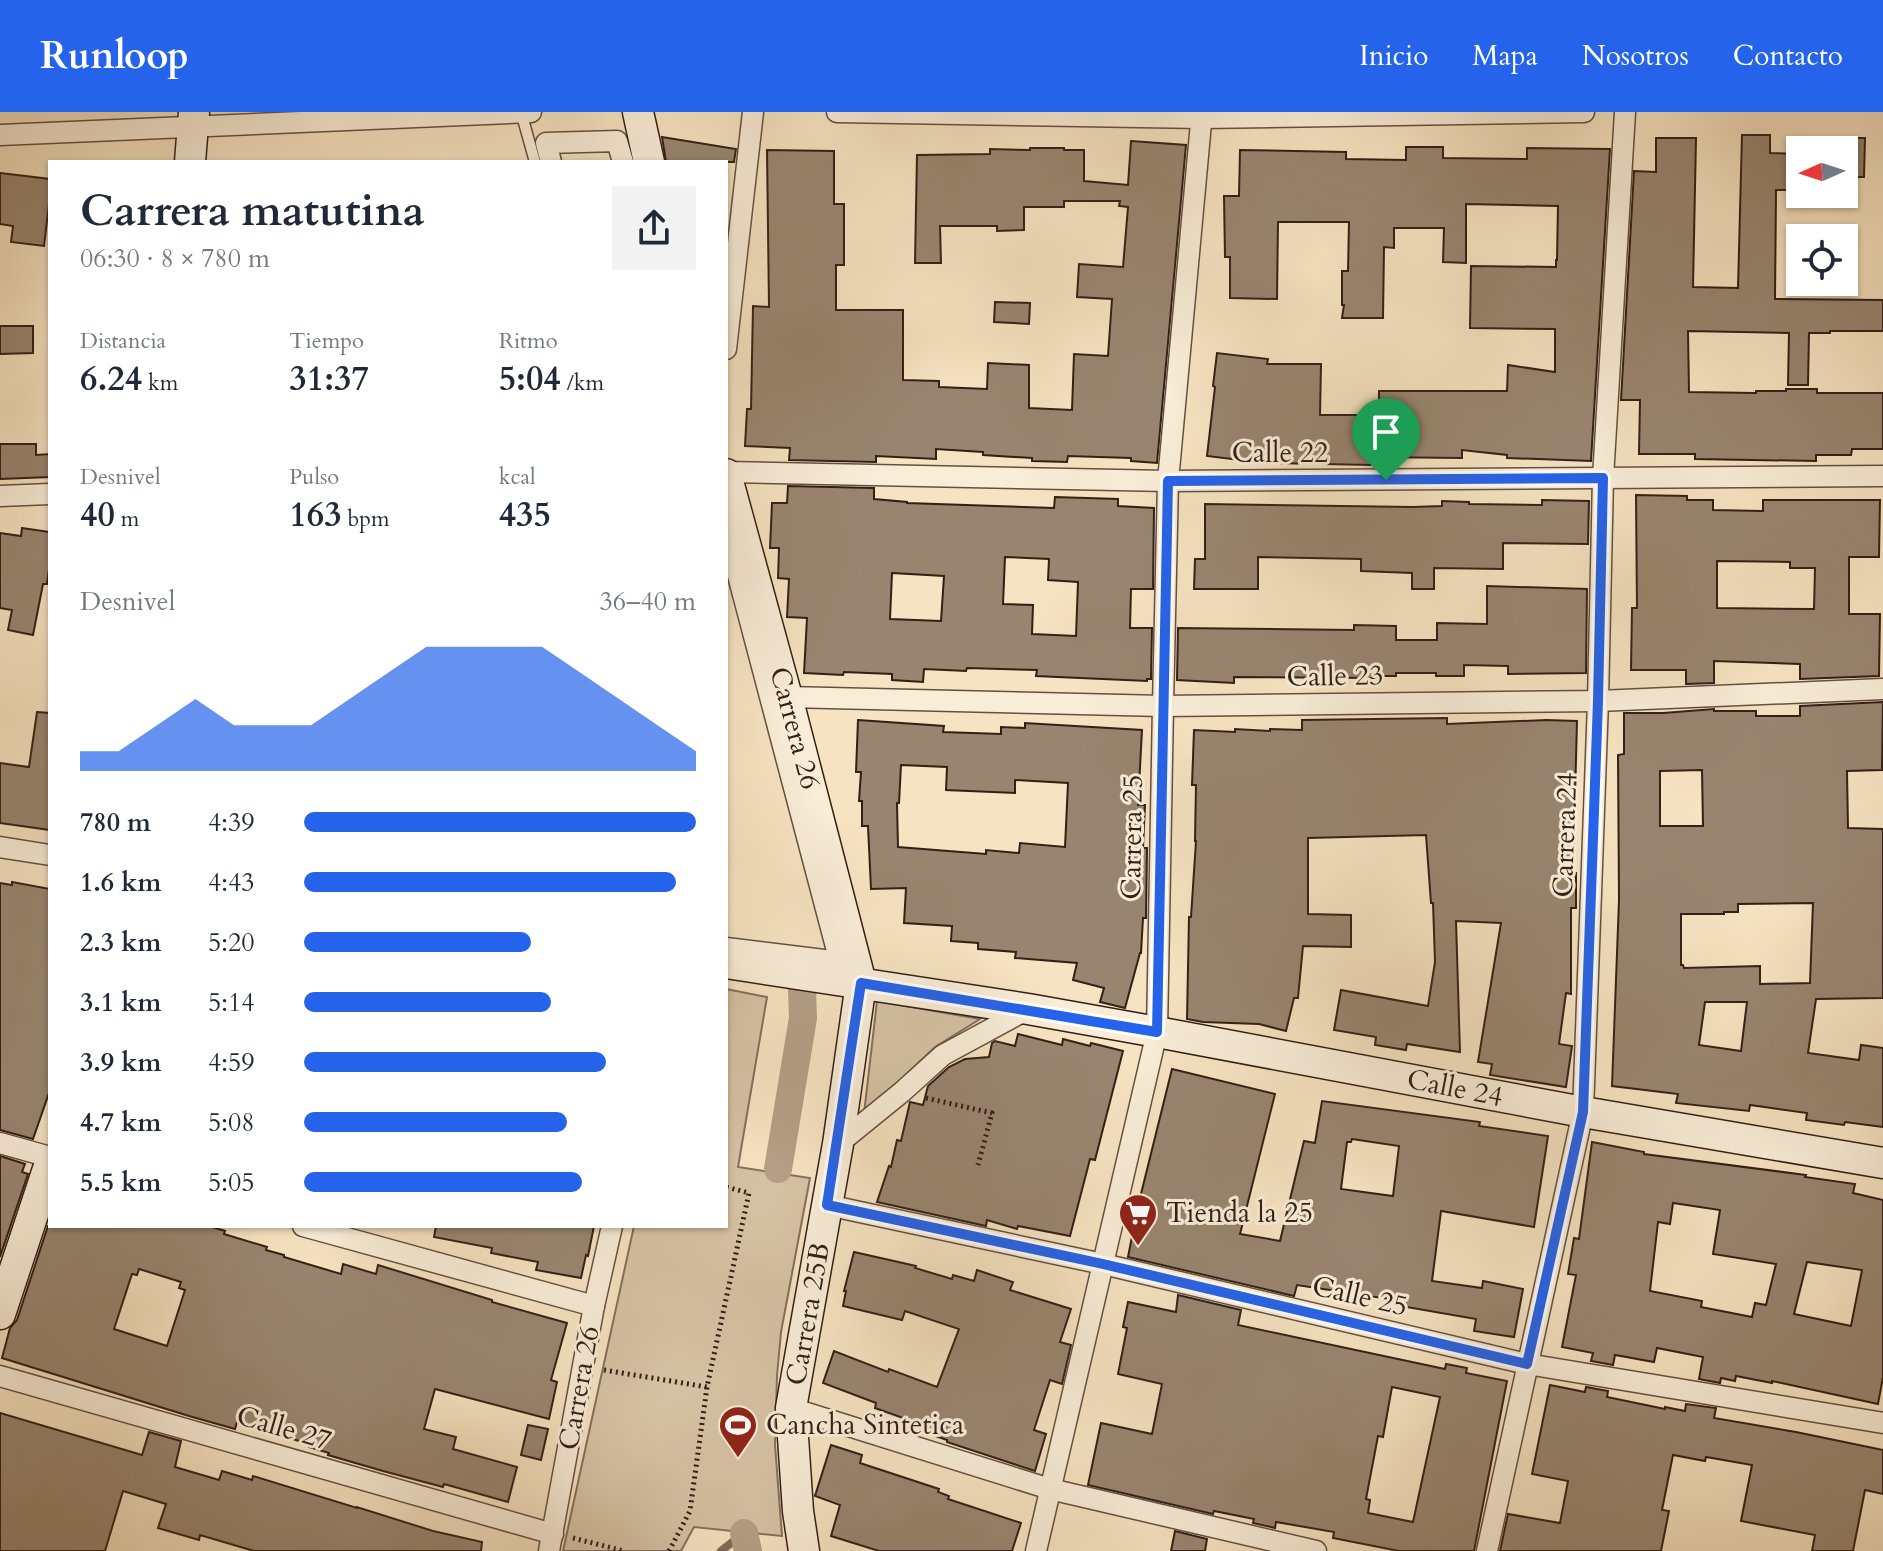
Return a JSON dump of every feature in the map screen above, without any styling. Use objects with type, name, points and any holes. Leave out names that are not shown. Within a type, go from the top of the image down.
[{"type":"street","points":[[0,135],[193,119],[531,112]]},
{"type":"street","points":[[638,112],[649,160]]},
{"type":"street","points":[[728,318],[732,257],[753,112]]},
{"type":"street","points":[[837,112],[1202,115],[1584,112]]},
{"type":"street","name":"Carrera 24","points":[[1487,1551],[1583,1112],[1603,478],[1625,112]]},
{"type":"street","name":"Carrera 25","points":[[1036,1551],[1157,1032],[1168,481],[1202,115]]},
{"type":"street","points":[[190,160],[193,119]]},
{"type":"street","points":[[550,160],[546,143],[617,141],[622,160]]},
{"type":"street","name":"Calle 22","points":[[728,473],[1168,481],[1883,476]]},
{"type":"street","name":"Carrera 26","points":[[728,480],[787,697],[849,981]]},
{"type":"street","points":[[0,496],[48,494]]},
{"type":"street","points":[[728,538],[840,962],[728,948]]},
{"type":"street","name":"Calle 23","points":[[787,697],[1163,706],[1598,701],[1883,689]]},
{"type":"street","points":[[0,847],[48,855]]},
{"type":"street","name":"Calle 24","points":[[728,963],[1028,1009],[1583,1112],[1883,1163]]},
{"type":"street","name":"Carrera 25B","points":[[804,1551],[791,1408],[838,1144],[849,981]]},
{"type":"street","points":[[838,1144],[943,1055],[1028,1009]]},
{"type":"street","points":[[0,1143],[48,1159]]},
{"type":"street","points":[[0,1314],[48,1166]]},
{"type":"street","name":"Calle 25","points":[[827,1205],[1103,1264],[1527,1364],[1883,1423]]},
{"type":"street","points":[[310,1228],[594,1306]]},
{"type":"street","name":"Carrera 26","points":[[551,1542],[594,1306],[612,1228]]},
{"type":"street","name":"Calle 27","points":[[0,1376],[551,1542]]},
{"type":"street","points":[[791,1408],[1050,1489],[1316,1551]]},
{"type":"lane","points":[[521,112],[534,160]]},
{"type":"path","points":[[902,1092],[992,1113],[978,1165]]},
{"type":"path","points":[[669,1551],[690,1511],[707,1387],[749,1193],[728,1188]]},
{"type":"path","points":[[583,1368],[707,1387]]},
{"type":"path","points":[[551,1542],[624,1551]]},
{"type":"shaded area","points":[[728,989],[767,997],[738,1167],[810,1178],[781,1332],[777,1376],[775,1445],[782,1536],[694,1527],[681,1551],[563,1551],[634,1228],[728,1228]]},
{"type":"shaded area","points":[[877,1001],[980,1019],[935,1047],[864,1114]]},
{"type":"building","points":[[1742,135],[1770,135],[1770,153],[1786,154],[1786,190],[1776,190],[1775,299],[1883,300],[1883,331],[1809,333],[1808,385],[1788,385],[1789,333],[1688,331],[1689,392],[1756,393],[1817,389],[1817,393],[1883,393],[1883,449],[1852,449],[1851,455],[1816,455],[1816,461],[1695,459],[1695,454],[1639,454],[1640,400],[1621,400],[1634,171],[1656,172],[1656,138],[1696,138],[1693,287],[1738,288]]},
{"type":"building","points":[[662,137],[736,149],[734,162],[666,160]]},
{"type":"building","points":[[1858,138],[1865,138],[1864,177],[1858,177]]},
{"type":"building","points":[[1131,141],[1186,145],[1157,463],[1131,461],[1131,458],[1068,456],[1067,462],[1032,461],[1032,458],[936,449],[936,459],[876,456],[876,462],[789,460],[790,448],[745,446],[747,409],[751,409],[753,306],[769,307],[767,150],[834,151],[834,204],[844,204],[844,265],[836,265],[836,310],[903,310],[903,380],[939,381],[939,387],[987,389],[988,363],[1029,365],[1029,408],[1072,410],[1074,354],[1108,356],[1112,299],[1077,297],[1079,264],[1123,267],[1128,207],[1119,206],[1120,201],[1064,201],[1064,207],[1024,207],[1024,230],[997,231],[997,226],[940,226],[941,263],[915,263],[917,155],[990,154],[990,149],[1084,150],[1084,181],[1128,185]]},
{"type":"building","points":[[1406,147],[1443,147],[1443,158],[1527,159],[1527,148],[1610,149],[1591,461],[1507,458],[1507,455],[1462,450],[1462,458],[1372,457],[1372,465],[1264,463],[1207,456],[1217,353],[1268,359],[1267,364],[1321,364],[1320,415],[1379,415],[1379,391],[1507,391],[1508,365],[1555,372],[1555,329],[1470,328],[1471,266],[1556,267],[1558,206],[1466,204],[1466,263],[1443,262],[1444,228],[1394,228],[1394,248],[1384,247],[1383,318],[1342,318],[1342,271],[1348,271],[1349,222],[1278,222],[1277,299],[1230,298],[1230,257],[1225,257],[1224,196],[1239,196],[1240,150],[1346,152],[1346,159],[1406,160]]},
{"type":"building","points":[[0,173],[48,179],[44,246],[11,242],[13,226],[0,224]]},
{"type":"building","points":[[995,302],[1030,303],[1029,324],[994,322]]},
{"type":"building","points":[[0,326],[33,326],[33,353],[0,354]]},
{"type":"building","points":[[0,444],[36,444],[36,455],[48,454],[48,477],[0,479]]},
{"type":"building","points":[[788,486],[874,488],[874,499],[907,503],[1054,508],[1055,497],[1118,499],[1118,506],[1154,508],[1153,589],[1131,589],[1130,628],[1152,628],[1151,679],[1036,676],[1037,670],[967,668],[966,671],[924,669],[923,682],[892,680],[892,674],[804,673],[807,618],[787,617],[789,579],[778,578],[779,548],[770,548],[772,503],[787,503]],"holes":[[[1005,557],[1049,559],[1048,580],[1078,582],[1076,636],[1032,634],[1033,605],[1003,604]],[[892,573],[944,576],[941,621],[890,619]]]},
{"type":"building","points":[[1636,495],[1713,500],[1713,510],[1763,511],[1763,500],[1880,500],[1879,557],[1849,557],[1849,614],[1880,614],[1879,676],[1800,679],[1800,664],[1714,661],[1714,683],[1686,684],[1686,670],[1631,670],[1632,608],[1637,608]],"holes":[[[1717,561],[1790,562],[1790,568],[1815,568],[1814,609],[1717,608]]]},
{"type":"building","points":[[1542,500],[1589,501],[1588,544],[1503,543],[1503,569],[1434,568],[1434,589],[1412,589],[1412,573],[1361,571],[1361,559],[1258,557],[1258,589],[1194,589],[1195,559],[1205,559],[1205,504],[1413,507],[1442,506],[1442,501],[1542,505]]},
{"type":"building","points":[[22,528],[48,532],[47,584],[43,584],[33,635],[8,630],[12,610],[0,608],[0,533],[21,536]]},
{"type":"building","points":[[1487,586],[1587,589],[1586,673],[1508,674],[1508,666],[1464,665],[1464,676],[1396,673],[1396,676],[1374,678],[1234,677],[1234,683],[1177,680],[1178,628],[1354,630],[1354,625],[1396,626],[1396,640],[1437,640],[1437,623],[1487,624]]},
{"type":"building","points":[[1883,702],[1882,770],[1847,771],[1848,828],[1883,829],[1883,998],[1816,999],[1808,1053],[1859,1060],[1861,1045],[1883,1048],[1883,1127],[1806,1120],[1807,1113],[1750,1105],[1749,1111],[1676,1103],[1678,1094],[1612,1086],[1619,900],[1618,755],[1624,754],[1624,713],[1714,709],[1756,711],[1756,716],[1800,716],[1800,706]],"holes":[[[1702,770],[1703,826],[1660,826],[1660,771]],[[1813,903],[1810,983],[1760,984],[1760,966],[1684,968],[1681,965],[1681,914],[1738,912],[1738,904]],[[1705,1002],[1747,1002],[1741,1051],[1699,1045]]]},
{"type":"building","points":[[37,712],[48,713],[48,830],[0,823],[0,763],[29,767]]},
{"type":"building","points":[[1447,718],[1447,724],[1577,721],[1573,873],[1576,873],[1576,908],[1571,908],[1571,994],[1566,993],[1559,1044],[1572,1046],[1566,1087],[1490,1075],[1492,1064],[1478,1062],[1501,923],[1456,921],[1460,1052],[1407,1044],[1406,1050],[1375,1045],[1376,1037],[1334,1030],[1341,990],[1428,1006],[1435,962],[1426,835],[1308,838],[1308,914],[1351,915],[1351,947],[1303,946],[1298,998],[1294,998],[1286,1031],[1259,1024],[1187,1019],[1189,917],[1196,841],[1196,785],[1192,785],[1194,730],[1302,730],[1302,720]]},
{"type":"building","points":[[858,720],[944,726],[943,732],[1001,734],[1001,727],[1025,728],[1025,723],[1142,730],[1138,805],[1145,805],[1146,918],[1143,918],[1141,953],[1125,1008],[1100,1002],[1104,988],[1073,980],[1077,963],[1015,958],[1016,952],[978,949],[978,943],[951,941],[952,926],[904,923],[906,888],[871,889],[868,826],[862,826],[862,801],[859,801],[861,772],[856,772]],"holes":[[[901,765],[947,767],[946,790],[1015,793],[1015,780],[1068,783],[1065,847],[1020,843],[1019,853],[986,850],[986,854],[898,847],[897,803]]]},
{"type":"building","points":[[12,882],[48,889],[48,1096],[33,1139],[0,1130],[0,883],[12,885]]},
{"type":"building","points":[[1018,1034],[1062,1045],[1063,1039],[1123,1051],[1095,1160],[1090,1159],[1070,1236],[1018,1226],[1017,1229],[987,1220],[986,1226],[877,1202],[891,1167],[897,1140],[901,1141],[910,1102],[923,1105],[928,1086],[949,1067],[965,1059],[989,1057],[995,1041],[1015,1046]]},
{"type":"building","points":[[1172,1069],[1275,1094],[1240,1234],[1280,1241],[1304,1141],[1315,1143],[1322,1101],[1480,1122],[1479,1126],[1548,1136],[1534,1227],[1441,1211],[1432,1281],[1482,1288],[1483,1281],[1523,1289],[1514,1337],[1474,1331],[1476,1319],[1395,1305],[1396,1300],[1297,1285],[1294,1296],[1128,1257]],"holes":[[[1352,1139],[1399,1146],[1393,1196],[1341,1189],[1347,1142]]]},
{"type":"building","points":[[1592,1142],[1644,1154],[1855,1184],[1853,1193],[1883,1200],[1883,1377],[1878,1404],[1772,1381],[1736,1376],[1735,1381],[1721,1378],[1720,1383],[1699,1379],[1703,1357],[1657,1348],[1654,1362],[1615,1355],[1613,1365],[1591,1361],[1593,1353],[1562,1347],[1576,1275],[1568,1274],[1574,1238],[1579,1239]],"holes":[[[1673,1203],[1720,1210],[1713,1254],[1776,1264],[1766,1305],[1755,1303],[1752,1317],[1701,1307],[1702,1301],[1650,1291],[1658,1222],[1670,1224]],[[1807,1262],[1862,1270],[1851,1326],[1794,1314]]]},
{"type":"building","points":[[0,1156],[25,1164],[22,1172],[28,1174],[0,1257]]},
{"type":"building","points":[[48,1226],[215,1228],[225,1231],[224,1234],[267,1247],[266,1250],[284,1257],[341,1274],[343,1264],[376,1274],[378,1265],[567,1323],[551,1380],[557,1382],[549,1419],[435,1389],[424,1429],[456,1437],[453,1449],[517,1467],[508,1502],[328,1455],[309,1447],[309,1444],[237,1422],[235,1429],[189,1416],[2,1358],[10,1328],[17,1320]],"holes":[[[139,1269],[181,1282],[179,1288],[185,1290],[167,1346],[114,1329],[132,1274],[137,1275]]]},
{"type":"building","points":[[436,1228],[594,1228],[581,1278],[536,1270],[538,1262],[491,1253],[492,1248],[434,1237]]},
{"type":"building","points":[[854,1252],[916,1266],[952,1279],[953,1275],[974,1281],[977,1270],[1013,1282],[1010,1290],[1071,1309],[1060,1342],[1071,1345],[1062,1384],[1050,1380],[1034,1430],[1046,1434],[1035,1471],[947,1442],[921,1431],[923,1425],[875,1408],[876,1403],[823,1383],[834,1351],[937,1387],[959,1329],[905,1311],[902,1320],[843,1306]]},
{"type":"building","points":[[1178,1295],[1241,1310],[1238,1325],[1445,1369],[1446,1364],[1467,1368],[1466,1373],[1507,1381],[1474,1551],[1399,1551],[1333,1538],[1334,1532],[1276,1522],[1275,1528],[1253,1523],[1254,1519],[1214,1511],[1213,1514],[1088,1485],[1101,1423],[1152,1434],[1162,1384],[1118,1374],[1127,1328],[1123,1327],[1128,1302],[1176,1312]],"holes":[[[1392,1387],[1440,1397],[1413,1522],[1368,1513],[1370,1500],[1366,1499],[1378,1436],[1383,1437]]]},
{"type":"building","points":[[1550,1385],[1585,1392],[1586,1387],[1608,1391],[1607,1397],[1665,1409],[1685,1411],[1686,1404],[1716,1408],[1714,1418],[1883,1450],[1883,1494],[1865,1490],[1853,1551],[1812,1551],[1815,1535],[1741,1521],[1752,1465],[1673,1455],[1662,1510],[1669,1511],[1661,1551],[1500,1551],[1508,1514],[1560,1523],[1568,1481],[1532,1474]]},
{"type":"building","points":[[0,1413],[142,1455],[149,1432],[181,1441],[175,1467],[219,1480],[222,1471],[252,1480],[253,1476],[433,1531],[482,1542],[481,1551],[254,1551],[200,1535],[199,1540],[158,1528],[166,1504],[123,1491],[105,1551],[0,1551]]},
{"type":"building","points":[[528,1425],[548,1429],[541,1460],[521,1455]]},
{"type":"building","points":[[831,1445],[862,1455],[860,1463],[939,1489],[938,1492],[949,1496],[948,1499],[1021,1523],[1012,1551],[879,1551],[831,1536],[840,1505],[815,1496]]},
{"type":"building","points":[[1175,1531],[1207,1539],[1205,1551],[1171,1551]]},
{"type":"waterway","points":[[778,1169],[803,1018],[801,962]]},
{"type":"waterway","points":[[721,1551],[744,1533]]},
{"type":"waterway","points":[[744,1533],[748,1551]]},
{"type":"place","name":"Tienda la 25","points":[[1138,1247]]},
{"type":"place","name":"Cancha Sintetica","points":[[738,1459]]},
{"type":"route","points":[[1603,478],[1583,1112],[1527,1364],[1103,1264],[827,1205],[861,983],[1157,1032],[1168,481],[1386,480],[1603,478]]}]
